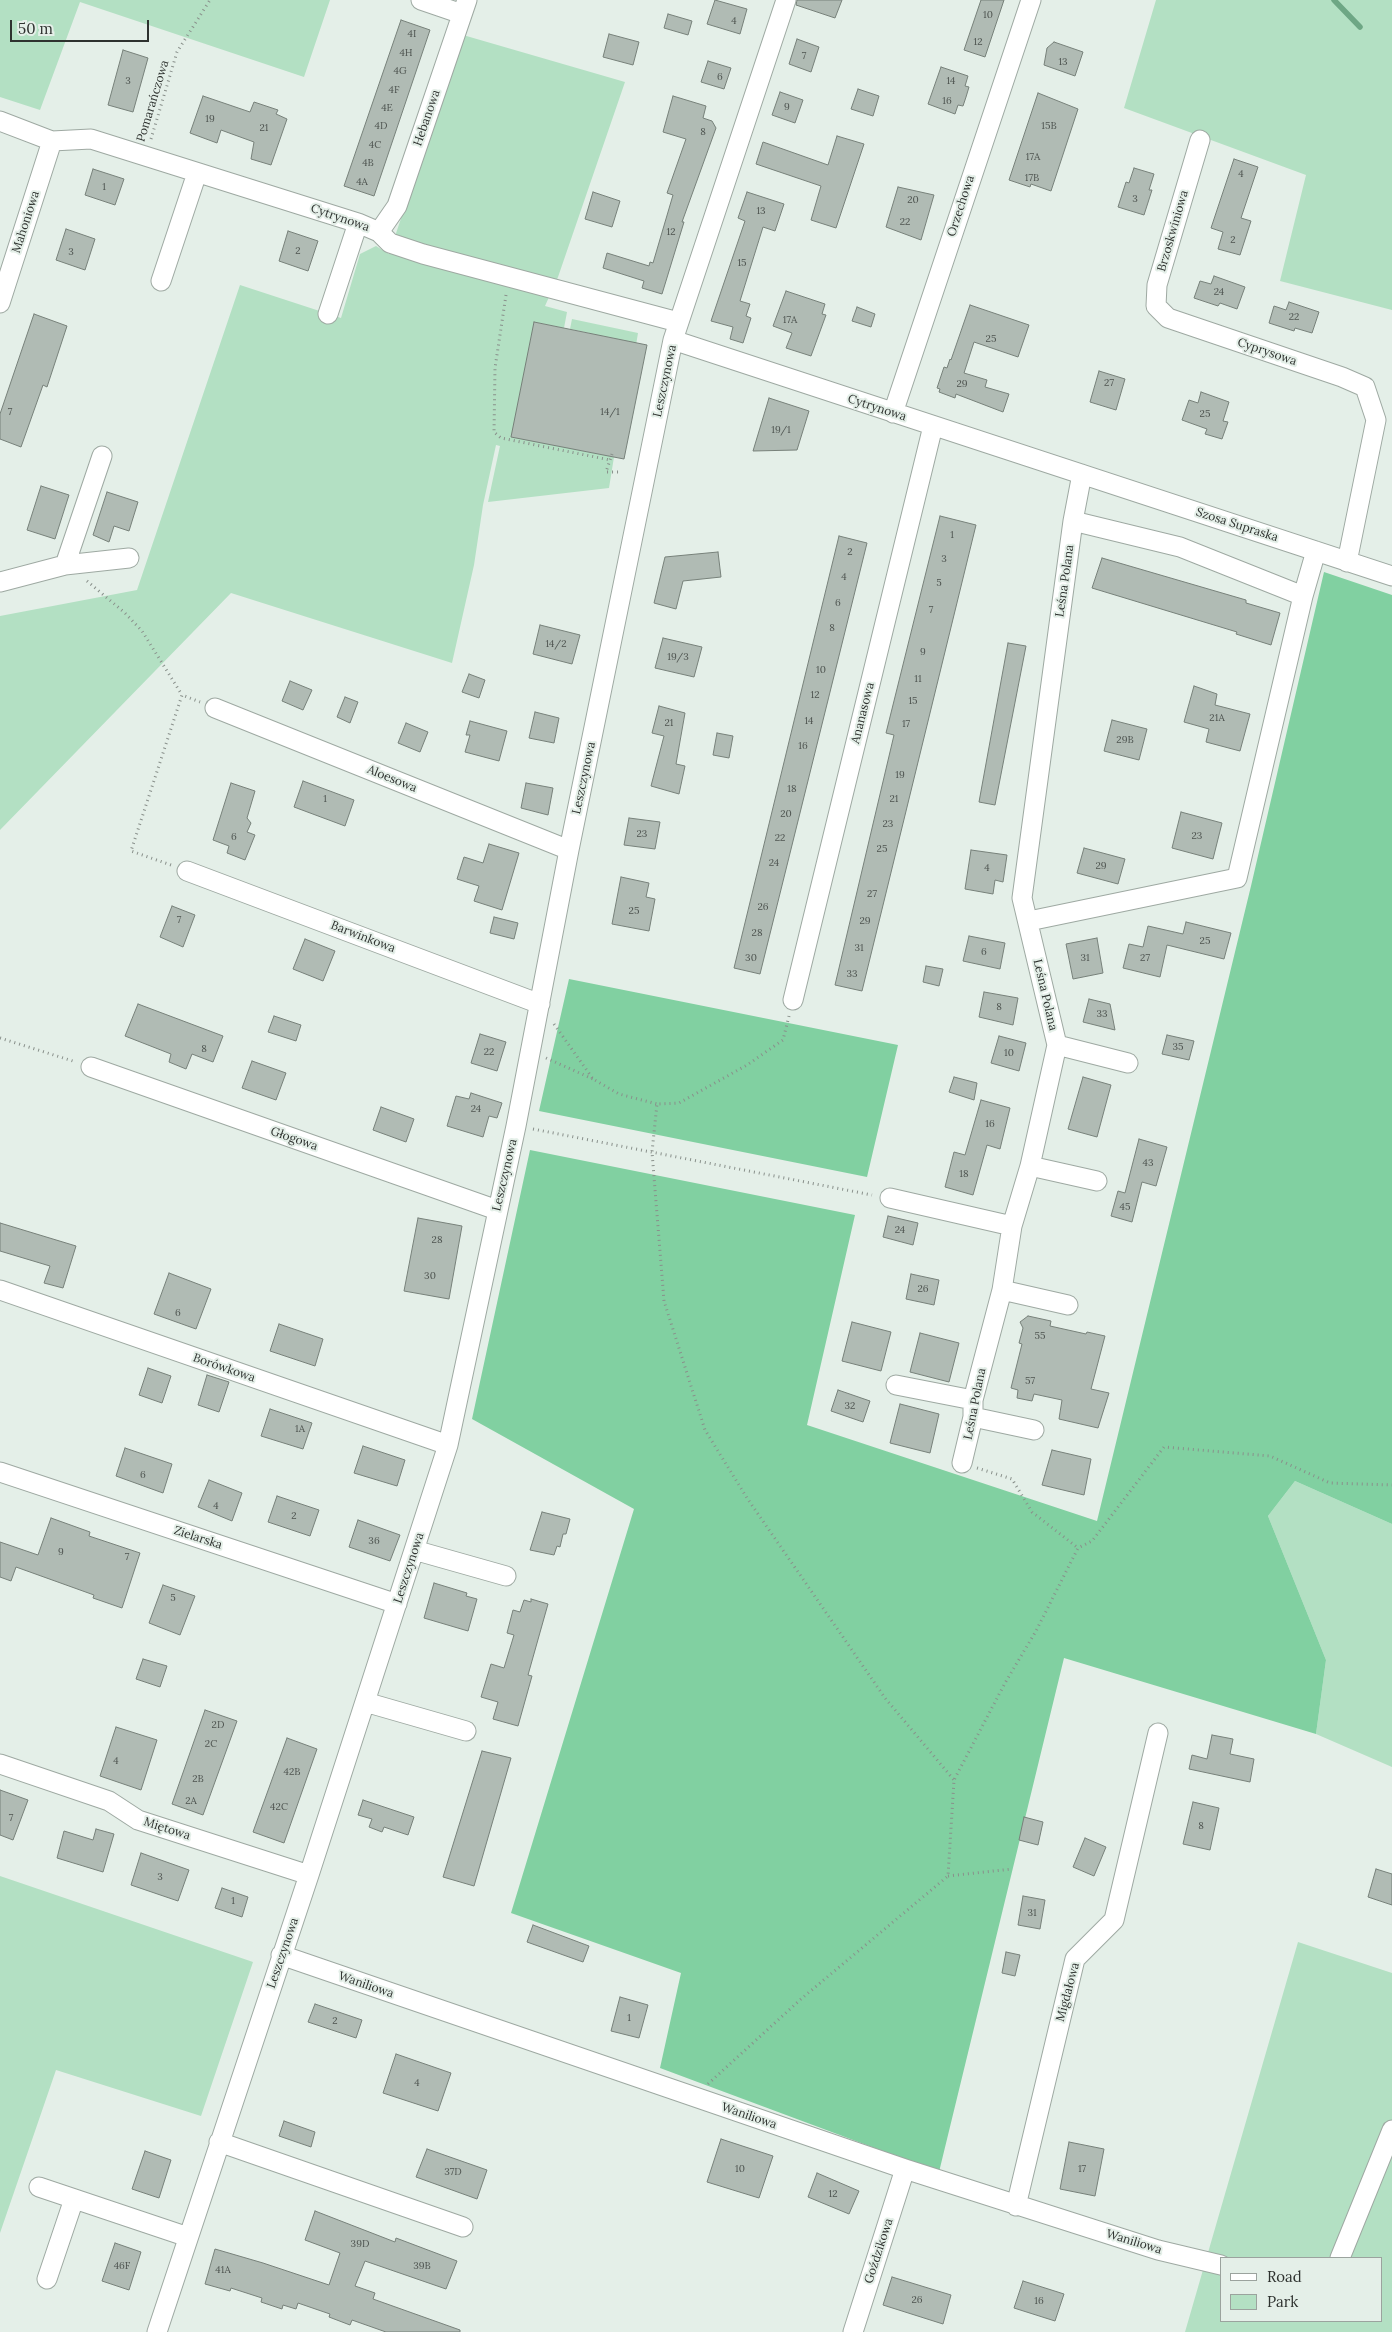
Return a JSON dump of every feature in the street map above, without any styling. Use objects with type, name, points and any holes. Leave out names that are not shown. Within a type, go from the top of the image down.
[{"type":"street","points":[[421,0],[464,7]]},
{"type":"street","name":"Leszczynowa","points":[[157,2332],[309,1875],[448,1445],[516,1126],[569,850],[676,331],[784,0]]},
{"type":"street","name":"Orzechowa","points":[[893,413],[1031,0]]},
{"type":"street","name":"Hebanowa","points":[[379,232],[397,206],[464,7]]},
{"type":"street","name":"Cytrynowa","points":[[0,121],[52,141],[91,139],[358,223],[379,232],[390,243],[676,331],[893,413],[1082,474]]},
{"type":"street","name":"Brzoskwiniowa","points":[[1168,318],[1156,306],[1157,285],[1200,140]]},
{"type":"street","name":"Mahoniowa","points":[[0,303],[52,141]]},
{"type":"street","points":[[161,281],[197,173]]},
{"type":"street","points":[[328,314],[358,223]]},
{"type":"street","name":"Cyprysowa","points":[[1168,318],[1342,377],[1365,388],[1376,420],[1347,562]]},
{"type":"street","name":"Ananasowa","points":[[793,1000],[934,426]]},
{"type":"street","points":[[67,565],[102,456]]},
{"type":"street","name":"Szosa Supraska","points":[[1082,474],[1392,576]]},
{"type":"street","name":"Leśna Polana","points":[[962,1463],[1002,1290],[1012,1226],[1030,1166],[1057,1045],[1022,898],[1073,521],[1082,474]]},
{"type":"street","points":[[1073,521],[1180,547],[1303,596]]},
{"type":"street","points":[[1029,921],[1237,878],[1303,596],[1316,551]]},
{"type":"street","points":[[0,582],[67,565],[129,558]]},
{"type":"street","name":"Aloesowa","points":[[215,708],[569,850]]},
{"type":"street","name":"Barwinkowa","points":[[187,871],[540,1004]]},
{"type":"street","points":[[1057,1045],[1128,1063]]},
{"type":"street","name":"Głogowa","points":[[91,1067],[497,1210]]},
{"type":"street","points":[[1030,1166],[1097,1181]]},
{"type":"street","points":[[890,1198],[1012,1226]]},
{"type":"street","name":"Borówkowa","points":[[0,1290],[448,1445]]},
{"type":"street","points":[[1002,1290],[1068,1305]]},
{"type":"street","points":[[896,1385],[1034,1430]]},
{"type":"street","name":"Zielarska","points":[[0,1472],[397,1604]]},
{"type":"street","points":[[414,1550],[506,1576]]},
{"type":"street","points":[[365,1702],[466,1731]]},
{"type":"street","name":"Migdałowa","points":[[1016,2206],[1075,1959],[1114,1920],[1158,1733]]},
{"type":"street","name":"Miętowa","points":[[0,1764],[109,1801],[138,1820],[309,1875]]},
{"type":"street","name":"Waniliowa","points":[[281,1956],[1016,2206],[1158,2250],[1220,2265]]},
{"type":"street","points":[[1340,2257],[1392,2130]]},
{"type":"street","points":[[219,2142],[464,2227]]},
{"type":"street","name":"Goździkowa","points":[[854,2332],[905,2169]]},
{"type":"street","points":[[39,2187],[188,2237]]},
{"type":"street","points":[[47,2279],[74,2199]]},
{"type":"path","name":"Pomarańczowa","points":[[145,156],[177,52],[210,0]]},
{"type":"path","points":[[507,289],[495,368],[494,432],[502,438],[610,460]]},
{"type":"path","points":[[612,454],[606,472],[622,472]]},
{"type":"path","points":[[67,565],[125,613],[142,631],[182,695],[215,708]]},
{"type":"path","points":[[182,695],[131,851],[187,871]]},
{"type":"path","points":[[531,1050],[619,1094],[657,1104],[679,1104],[747,1064],[783,1040],[793,1000]]},
{"type":"path","points":[[540,1004],[593,1080]]},
{"type":"path","points":[[0,1038],[91,1067]]},
{"type":"path","points":[[657,1104],[652,1152],[664,1301],[705,1430],[747,1498],[885,1698],[954,1780]]},
{"type":"path","points":[[516,1126],[890,1198]]},
{"type":"path","points":[[948,1876],[954,1780],[1005,1683],[1036,1631],[1078,1548],[1092,1541],[1164,1447],[1270,1456],[1330,1483],[1392,1485]]},
{"type":"path","points":[[962,1463],[1012,1479],[1032,1512],[1078,1548]]},
{"type":"path","points":[[694,2097],[801,1999],[948,1876],[1012,1870]]},
{"type":"green space","points":[[0,0],[330,0],[304,77],[80,2],[40,110],[0,97]]},
{"type":"green space","points":[[1156,0],[1392,0],[1392,310],[1280,281],[1306,175],[1124,108]]},
{"type":"green space","points":[[463,35],[625,82],[558,277],[545,306],[567,312],[564,328],[534,322],[579,450],[614,457],[609,488],[488,502],[500,446],[496,445],[483,505],[474,565],[452,663],[231,593],[0,830],[0,616],[137,590],[240,285],[341,318],[360,254],[376,246],[389,254]]},
{"type":"green space","points":[[572,319],[638,333],[636,345],[631,342],[602,336],[587,342],[589,333],[570,329]]},
{"type":"green space","points":[[1324,572],[1392,595],[1392,1524],[1295,1481],[1268,1516],[1326,1660],[1316,1734],[1064,1658],[939,2172],[660,2068],[681,1973],[511,1913],[634,1509],[472,1419],[530,1150],[855,1215],[807,1425],[1097,1521],[1251,886]]},
{"type":"green space","points":[[569,979],[898,1045],[867,1177],[539,1111]]},
{"type":"green space","points":[[1295,1481],[1392,1524],[1392,1767],[1316,1734],[1326,1660],[1268,1516]]},
{"type":"green space","points":[[0,1876],[253,1962],[201,2116],[56,2070],[0,2233]]},
{"type":"green space","points":[[1298,1942],[1392,1973],[1392,2332],[1185,2332]]},
{"type":"building","points":[[715,0],[747,9],[740,34],[707,24]]},
{"type":"building","points":[[797,0],[842,0],[835,18],[796,5]]},
{"type":"building","points":[[981,0],[1004,0],[985,57],[964,50]]},
{"type":"building","points":[[668,14],[692,21],[688,35],[664,28]]},
{"type":"building","points":[[401,20],[430,30],[374,196],[344,186]]},
{"type":"building","points":[[609,34],[639,42],[633,65],[603,57]]},
{"type":"building","points":[[797,39],[819,47],[811,72],[789,64]]},
{"type":"building","points":[[1054,42],[1083,52],[1075,76],[1044,65],[1047,48]]},
{"type":"building","points":[[123,50],[148,58],[133,112],[108,105]]},
{"type":"building","points":[[708,61],[731,68],[724,89],[701,82]]},
{"type":"building","points":[[941,67],[968,76],[965,86],[969,87],[963,106],[958,105],[955,114],[928,104]]},
{"type":"building","points":[[858,89],[879,96],[873,116],[851,109]]},
{"type":"building","points":[[780,92],[803,100],[795,123],[772,115]]},
{"type":"building","points":[[1038,93],[1078,109],[1051,191],[1031,184],[1030,187],[1009,180]]},
{"type":"building","points":[[203,96],[250,112],[254,102],[278,110],[276,114],[287,119],[271,165],[251,159],[254,142],[221,130],[217,143],[190,133]]},
{"type":"building","points":[[673,96],[706,106],[703,118],[712,121],[716,128],[682,222],[684,222],[662,294],[642,288],[644,281],[603,268],[607,253],[649,266],[650,262],[653,263],[673,195],[667,193],[686,139],[663,132]]},
{"type":"building","points":[[837,136],[864,144],[836,228],[811,220],[821,186],[756,164],[763,142],[828,165]]},
{"type":"building","points":[[1234,159],[1258,167],[1241,218],[1251,221],[1240,255],[1218,249],[1223,232],[1211,228]]},
{"type":"building","points":[[1134,168],[1154,174],[1149,190],[1152,190],[1144,215],[1118,207],[1126,182],[1129,183]]},
{"type":"building","points":[[93,169],[124,179],[115,205],[85,195]]},
{"type":"building","points":[[898,187],[934,195],[921,240],[886,227]]},
{"type":"building","points":[[593,192],[620,201],[612,227],[585,219]]},
{"type":"building","points":[[747,192],[784,204],[775,231],[763,227],[740,301],[750,304],[746,316],[751,318],[743,343],[730,339],[733,327],[711,321],[745,221],[738,218]]},
{"type":"building","points":[[66,229],[95,239],[85,270],[56,260]]},
{"type":"building","points":[[288,231],[318,241],[308,271],[279,261]]},
{"type":"building","points":[[1214,276],[1245,287],[1237,309],[1220,303],[1218,306],[1194,298],[1200,281],[1211,284]]},
{"type":"building","points":[[786,291],[825,304],[822,314],[826,315],[811,356],[786,348],[792,333],[773,326]]},
{"type":"building","points":[[1289,302],[1319,312],[1312,333],[1295,328],[1294,331],[1269,323],[1274,306],[1286,310]]},
{"type":"building","points":[[970,305],[1029,325],[1018,357],[974,342],[964,373],[987,380],[985,387],[1009,394],[1003,412],[956,394],[955,398],[939,392],[940,389],[937,388],[944,367],[947,368],[951,360]]},
{"type":"building","points":[[857,307],[875,314],[871,327],[852,321]]},
{"type":"building","points":[[34,314],[67,326],[47,387],[43,385],[21,447],[0,439],[0,414]]},
{"type":"building","points":[[534,322],[647,345],[624,459],[511,437]]},
{"type":"building","points":[[1099,371],[1125,379],[1116,410],[1090,402]]},
{"type":"building","points":[[1201,392],[1229,402],[1223,421],[1228,422],[1222,439],[1205,434],[1207,429],[1182,420],[1189,400],[1198,403]]},
{"type":"building","points":[[769,398],[809,411],[797,450],[753,451]]},
{"type":"building","points":[[41,486],[69,495],[55,539],[27,530]]},
{"type":"building","points":[[107,492],[138,502],[129,531],[114,526],[109,542],[93,535]]},
{"type":"building","points":[[940,516],[976,525],[862,991],[835,985],[894,735],[886,733]]},
{"type":"building","points":[[839,536],[867,543],[760,974],[734,968]]},
{"type":"building","points":[[718,552],[721,577],[683,581],[676,609],[654,603],[665,557]]},
{"type":"building","points":[[1102,558],[1246,600],[1246,603],[1280,613],[1271,645],[1236,634],[1237,632],[1092,588]]},
{"type":"building","points":[[540,625],[580,635],[572,664],[533,654]]},
{"type":"building","points":[[663,638],[702,647],[694,677],[655,668]]},
{"type":"building","points":[[1008,643],[1026,646],[995,805],[979,802]]},
{"type":"building","points":[[469,674],[485,680],[479,698],[462,692]]},
{"type":"building","points":[[290,681],[312,690],[303,710],[282,701]]},
{"type":"building","points":[[1194,686],[1217,694],[1215,705],[1250,714],[1240,751],[1206,742],[1209,729],[1184,722]]},
{"type":"building","points":[[345,697],[358,702],[350,723],[337,717]]},
{"type":"building","points":[[659,706],[685,713],[676,764],[685,766],[679,794],[651,786],[664,736],[652,733]]},
{"type":"building","points":[[535,712],[559,718],[554,743],[529,738]]},
{"type":"building","points":[[1112,720],[1147,729],[1139,760],[1104,751]]},
{"type":"building","points":[[470,721],[507,731],[499,761],[465,752],[470,735],[466,735]]},
{"type":"building","points":[[406,723],[428,732],[420,752],[398,743]]},
{"type":"building","points":[[717,733],[733,736],[729,758],[713,755]]},
{"type":"building","points":[[303,781],[354,800],[345,826],[294,807]]},
{"type":"building","points":[[231,783],[255,791],[247,818],[251,823],[247,832],[255,835],[245,860],[227,853],[229,846],[213,840]]},
{"type":"building","points":[[526,783],[553,788],[548,815],[521,808]]},
{"type":"building","points":[[1181,812],[1222,823],[1213,859],[1172,848]]},
{"type":"building","points":[[629,818],[660,822],[655,849],[624,845]]},
{"type":"building","points":[[489,844],[519,853],[502,910],[474,901],[479,886],[457,879],[464,857],[483,863]]},
{"type":"building","points":[[1084,848],[1125,859],[1118,884],[1077,873]]},
{"type":"building","points":[[971,850],[1007,855],[1003,882],[995,880],[993,894],[965,889]]},
{"type":"building","points":[[621,877],[649,883],[646,897],[655,899],[649,931],[612,924]]},
{"type":"building","points":[[172,906],[195,915],[183,947],[160,937]]},
{"type":"building","points":[[494,917],[518,923],[514,939],[490,933]]},
{"type":"building","points":[[1186,922],[1231,933],[1224,959],[1167,945],[1160,977],[1123,968],[1129,944],[1143,947],[1148,926],[1183,934]]},
{"type":"building","points":[[969,936],[1005,943],[1000,969],[963,961]]},
{"type":"building","points":[[1097,938],[1103,973],[1073,979],[1066,944]]},
{"type":"building","points":[[305,939],[335,951],[323,981],[293,969]]},
{"type":"building","points":[[926,966],[943,969],[939,986],[923,982]]},
{"type":"building","points":[[984,992],[1018,998],[1013,1025],[979,1017]]},
{"type":"building","points":[[1089,999],[1110,1004],[1115,1030],[1083,1022]]},
{"type":"building","points":[[138,1004],[223,1036],[213,1062],[192,1054],[186,1069],[169,1062],[171,1054],[125,1036]]},
{"type":"building","points":[[274,1016],[301,1025],[296,1041],[268,1032]]},
{"type":"building","points":[[480,1034],[506,1042],[497,1071],[471,1063]]},
{"type":"building","points":[[1167,1035],[1194,1041],[1189,1060],[1162,1054]]},
{"type":"building","points":[[999,1036],[1026,1043],[1019,1071],[991,1063]]},
{"type":"building","points":[[252,1061],[286,1073],[276,1100],[242,1088]]},
{"type":"building","points":[[954,1077],[977,1083],[974,1100],[949,1092]]},
{"type":"building","points":[[1083,1077],[1111,1085],[1097,1137],[1068,1129]]},
{"type":"building","points":[[471,1093],[502,1103],[497,1118],[489,1116],[483,1137],[447,1126],[456,1096],[469,1099]]},
{"type":"building","points":[[981,1100],[1010,1108],[1000,1149],[987,1145],[973,1195],[945,1187],[954,1152],[965,1155]]},
{"type":"building","points":[[381,1107],[414,1119],[406,1142],[373,1130]]},
{"type":"building","points":[[1139,1139],[1167,1147],[1156,1186],[1142,1182],[1132,1222],[1111,1216],[1118,1191],[1125,1193]]},
{"type":"building","points":[[888,1216],[918,1223],[913,1245],[883,1237]]},
{"type":"building","points":[[418,1218],[462,1226],[449,1299],[404,1291]]},
{"type":"building","points":[[0,1223],[76,1246],[63,1288],[44,1283],[50,1266],[0,1251]]},
{"type":"building","points":[[169,1273],[211,1289],[196,1329],[154,1314]]},
{"type":"building","points":[[911,1274],[939,1280],[934,1305],[906,1299]]},
{"type":"building","points":[[1028,1316],[1051,1321],[1050,1326],[1105,1336],[1091,1389],[1109,1393],[1098,1428],[1059,1419],[1062,1400],[1034,1394],[1032,1401],[1017,1398],[1018,1390],[1011,1388],[1022,1344],[1019,1343],[1023,1328],[1020,1322]]},
{"type":"building","points":[[852,1322],[891,1332],[881,1371],[842,1361]]},
{"type":"building","points":[[279,1324],[323,1339],[315,1366],[270,1351]]},
{"type":"building","points":[[920,1333],[959,1343],[949,1382],[910,1372]]},
{"type":"building","points":[[148,1368],[171,1376],[162,1403],[139,1395]]},
{"type":"building","points":[[207,1375],[229,1382],[219,1412],[198,1405]]},
{"type":"building","points":[[838,1390],[870,1401],[863,1422],[831,1411]]},
{"type":"building","points":[[900,1404],[939,1414],[930,1453],[890,1443]]},
{"type":"building","points":[[270,1409],[312,1423],[303,1449],[261,1436]]},
{"type":"building","points":[[363,1446],[405,1460],[397,1486],[354,1473]]},
{"type":"building","points":[[125,1448],[172,1464],[163,1493],[116,1476]]},
{"type":"building","points":[[1052,1450],[1091,1459],[1084,1495],[1042,1485]]},
{"type":"building","points":[[209,1480],[242,1493],[232,1521],[198,1507]]},
{"type":"building","points":[[277,1496],[319,1510],[310,1536],[268,1522]]},
{"type":"building","points":[[542,1512],[570,1519],[566,1534],[563,1534],[560,1547],[557,1546],[554,1555],[530,1550]]},
{"type":"building","points":[[51,1518],[90,1532],[89,1536],[140,1553],[122,1608],[93,1598],[94,1595],[16,1567],[11,1581],[0,1577],[0,1542],[38,1555]]},
{"type":"building","points":[[358,1520],[400,1535],[390,1561],[349,1547]]},
{"type":"building","points":[[434,1583],[467,1593],[466,1596],[477,1599],[468,1631],[424,1618]]},
{"type":"building","points":[[163,1585],[195,1596],[180,1635],[149,1623]]},
{"type":"building","points":[[531,1599],[548,1604],[528,1675],[532,1676],[518,1726],[493,1719],[498,1702],[481,1697],[491,1664],[504,1668],[514,1635],[507,1633],[513,1610],[520,1612],[524,1600],[531,1602]]},
{"type":"building","points":[[143,1659],[167,1666],[160,1687],[136,1679]]},
{"type":"building","points":[[205,1710],[237,1721],[203,1815],[172,1804]]},
{"type":"building","points":[[116,1727],[157,1740],[141,1790],[100,1776]]},
{"type":"building","points":[[1212,1735],[1233,1739],[1230,1754],[1254,1759],[1250,1782],[1189,1769],[1192,1755],[1207,1759]]},
{"type":"building","points":[[287,1738],[317,1749],[284,1843],[253,1832]]},
{"type":"building","points":[[482,1751],[511,1758],[474,1886],[443,1877]]},
{"type":"building","points":[[0,1790],[28,1800],[13,1840],[0,1835]]},
{"type":"building","points":[[363,1800],[414,1817],[408,1835],[384,1827],[382,1832],[369,1827],[372,1819],[358,1815]]},
{"type":"building","points":[[1193,1802],[1219,1808],[1210,1850],[1183,1844]]},
{"type":"building","points":[[1024,1817],[1043,1822],[1038,1845],[1019,1840]]},
{"type":"building","points":[[96,1829],[114,1834],[103,1872],[57,1858],[64,1831],[93,1840]]},
{"type":"building","points":[[1085,1838],[1106,1847],[1094,1876],[1073,1867]]},
{"type":"building","points":[[141,1853],[189,1870],[178,1901],[131,1885]]},
{"type":"building","points":[[1376,1869],[1392,1874],[1392,1905],[1368,1897]]},
{"type":"building","points":[[222,1888],[248,1897],[242,1917],[215,1908]]},
{"type":"building","points":[[1023,1896],[1045,1900],[1040,1929],[1018,1925]]},
{"type":"building","points":[[533,1925],[589,1946],[583,1962],[527,1942]]},
{"type":"building","points":[[1006,1952],[1020,1955],[1015,1976],[1002,1973]]},
{"type":"building","points":[[620,1997],[648,2005],[639,2038],[611,2031]]},
{"type":"building","points":[[315,2004],[362,2020],[356,2038],[308,2022]]},
{"type":"building","points":[[396,2054],[451,2073],[438,2111],[383,2093]]},
{"type":"building","points":[[284,2121],[315,2132],[311,2147],[279,2136]]},
{"type":"building","points":[[721,2139],[773,2156],[759,2198],[707,2182]]},
{"type":"building","points":[[1069,2142],[1104,2149],[1095,2196],[1060,2189]]},
{"type":"building","points":[[427,2149],[487,2170],[477,2199],[416,2177]]},
{"type":"building","points":[[145,2151],[171,2160],[159,2198],[132,2189]]},
{"type":"building","points":[[817,2173],[859,2191],[849,2214],[808,2197]]},
{"type":"building","points":[[315,2211],[395,2242],[396,2238],[457,2261],[446,2289],[365,2261],[355,2286],[375,2293],[373,2299],[460,2330],[460,2332],[386,2332],[352,2320],[350,2325],[329,2317],[330,2314],[298,2303],[296,2309],[283,2305],[282,2309],[261,2302],[262,2298],[231,2288],[230,2291],[205,2284],[215,2249],[329,2285],[340,2253],[305,2240]]},
{"type":"building","points":[[115,2243],[141,2252],[129,2290],[102,2281]]},
{"type":"building","points":[[892,2277],[951,2295],[943,2324],[883,2305]]},
{"type":"building","points":[[1023,2281],[1064,2294],[1055,2321],[1014,2308]]},
{"type":"waterway","points":[[1334,0],[1360,27]]}]
